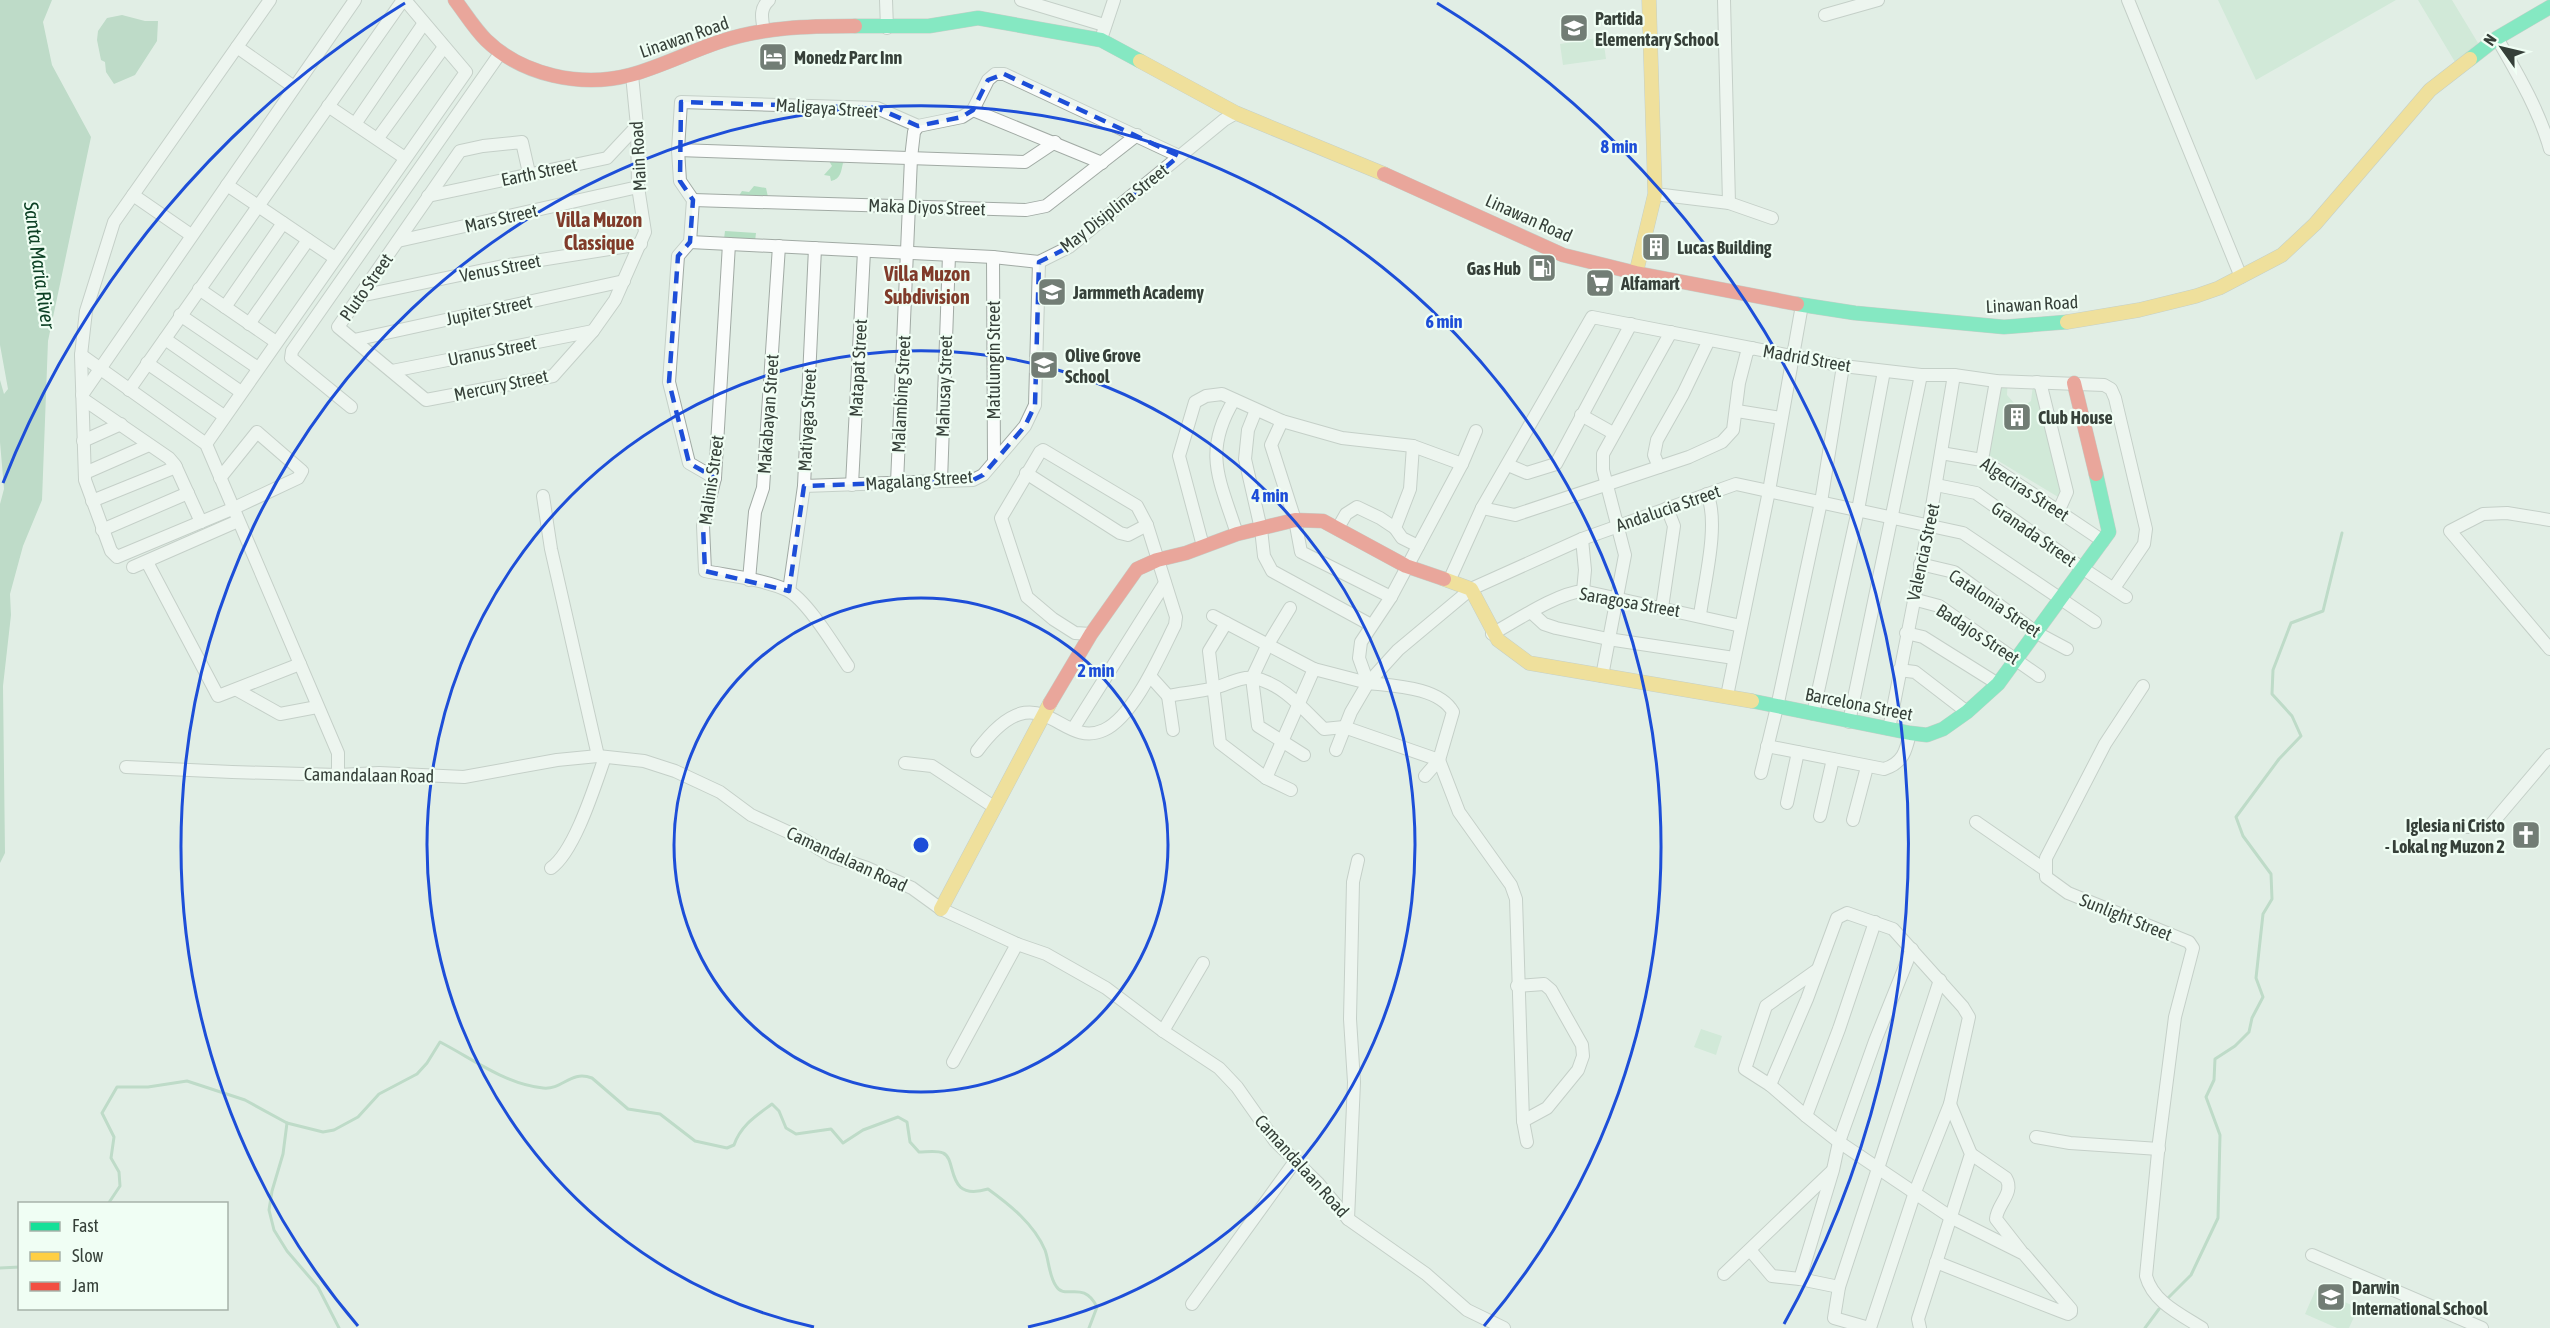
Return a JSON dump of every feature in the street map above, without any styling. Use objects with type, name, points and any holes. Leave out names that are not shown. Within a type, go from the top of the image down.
[{"type":"street","points":[[220,478],[258,432],[302,471],[298,478],[232,509],[117,557],[111,551],[102,530],[85,473],[81,355],[86,311],[114,222],[270,0]]},
{"type":"street","points":[[82,397],[191,235],[355,0]]},
{"type":"street","points":[[129,390],[404,0],[466,72],[206,444]]},
{"type":"street","name":"Linawan Road","points":[[455,0],[485,39],[501,52],[535,71],[576,80],[610,80],[632,75],[721,41],[764,31],[841,26],[887,28],[929,26],[978,18],[1101,40],[1236,113],[1335,152],[1563,255],[1636,273],[1802,305],[1866,314],[2004,327],[2062,323],[2139,310],[2196,296],[2241,277],[2282,255],[2330,207],[2430,90],[2497,38],[2550,8]]},
{"type":"street","points":[[764,31],[761,14],[764,5],[769,0]]},
{"type":"street","points":[[886,0],[887,28]]},
{"type":"street","points":[[1021,0],[1104,25]]},
{"type":"street","points":[[1101,40],[1114,0]]},
{"type":"street","points":[[1636,273],[1655,194],[1649,0]]},
{"type":"street","points":[[1724,0],[1729,203]]},
{"type":"street","points":[[1825,15],[1878,0]]},
{"type":"street","points":[[2128,0],[2241,277]]},
{"type":"street","points":[[355,124],[424,23]]},
{"type":"street","points":[[2497,38],[2548,134],[2550,149]]},
{"type":"street","points":[[378,138],[444,46]]},
{"type":"street","points":[[237,47],[294,87]]},
{"type":"street","points":[[351,407],[291,358],[292,351],[501,52]]},
{"type":"street","points":[[918,126],[962,117],[973,110],[988,80],[995,74],[1004,74],[1179,156]]},
{"type":"street","name":"Main Road","points":[[593,331],[615,300],[645,232],[638,187],[637,126],[632,75]]},
{"type":"street","name":"Maligaya Street","points":[[678,150],[681,102],[877,108],[918,126]]},
{"type":"street","points":[[328,106],[405,158]]},
{"type":"street","points":[[973,110],[1055,142],[1101,163]]},
{"type":"street","name":"May Disiplina Street","points":[[690,242],[993,257],[1039,262],[1069,247],[1179,156],[1236,113]]},
{"type":"street","name":"Earth Street","points":[[428,196],[607,158],[637,126]]},
{"type":"street","name":"Malambing Street","points":[[897,483],[911,158],[914,132],[918,126]]},
{"type":"street","name":"Maka Diyos Street","points":[[693,200],[1026,210],[1046,206],[1137,135]]},
{"type":"street","name":"Pluto Street","points":[[426,400],[338,327],[460,152],[483,146],[522,142],[529,173]]},
{"type":"street","points":[[715,478],[689,463],[669,382],[678,256],[690,242],[693,200],[680,181],[678,150],[1025,162],[1055,142]]},
{"type":"street","points":[[227,185],[335,258]]},
{"type":"street","name":"Mars Street","points":[[398,241],[638,187]]},
{"type":"street","points":[[1655,194],[1729,203],[1772,218]]},
{"type":"street","points":[[133,195],[191,235]]},
{"type":"street","points":[[225,307],[284,223]]},
{"type":"street","points":[[249,324],[308,240]]},
{"type":"street","name":"Venus Street","points":[[360,296],[503,266],[641,244]]},
{"type":"street","name":"Malinis Street","points":[[729,244],[715,478],[703,526],[705,571],[789,591],[808,609],[848,666]]},
{"type":"street","name":"Makabayan Street","points":[[748,580],[755,512],[763,488],[779,246]]},
{"type":"street","name":"Matiyaga Street","points":[[789,591],[804,486],[815,248]]},
{"type":"street","name":"Matapat Street","points":[[852,485],[864,251]]},
{"type":"street","name":"Mahusay Street","points":[[941,481],[949,255]]},
{"type":"street","name":"Matulungin Street","points":[[993,257],[994,462]]},
{"type":"street","name":"Magalang Street","points":[[804,486],[973,480],[983,475],[1025,426],[1035,405],[1039,262]]},
{"type":"street","name":"Jupiter Street","points":[[354,340],[624,281]]},
{"type":"street","points":[[199,289],[276,342]]},
{"type":"street","points":[[1727,696],[1769,491],[1802,305]]},
{"type":"street","points":[[180,315],[258,368]]},
{"type":"street","name":"Madrid Street","points":[[1449,581],[1482,508],[1592,316],[1843,366],[1922,375],[1954,375],[1996,381],[2104,385],[2111,389],[2146,529],[2144,544],[2114,588]]},
{"type":"street","points":[[1508,465],[1527,473],[1556,464],[1631,324]]},
{"type":"street","name":"Uranus Street","points":[[392,371],[593,331]]},
{"type":"street","name":"Mercury Street","points":[[426,400],[553,376],[593,331]]},
{"type":"street","points":[[1602,676],[1625,555],[1606,485],[1603,454],[1671,332]]},
{"type":"street","points":[[165,339],[241,392]]},
{"type":"street","points":[[1659,467],[1654,455],[1657,440],[1683,394],[1709,340]]},
{"type":"street","points":[[1482,508],[1515,515],[1659,467],[1722,442],[1733,430],[1739,382],[1747,352],[1752,348]]},
{"type":"street","points":[[81,355],[206,444],[338,753],[338,775]]},
{"type":"street","points":[[147,363],[224,416]]},
{"type":"street","points":[[1761,773],[1821,502],[1843,366]]},
{"type":"street","points":[[1813,714],[1858,510],[1884,371]]},
{"type":"street","points":[[1849,722],[1890,516],[1922,375]]},
{"type":"street","name":"Valencia Street","points":[[1888,729],[1929,524],[1954,375]]},
{"type":"street","points":[[1982,460],[1996,381]]},
{"type":"street","points":[[2037,382],[2041,386],[2067,492],[2059,510]]},
{"type":"street","points":[[2074,383],[2108,521],[2109,531],[2103,541]]},
{"type":"street","points":[[1203,546],[1179,456],[1195,402],[1206,396],[1222,394],[1282,421],[1342,438],[1413,446],[1462,464]]},
{"type":"street","points":[[82,397],[169,458],[176,467],[201,522]]},
{"type":"street","points":[[1234,400],[1218,431],[1215,447],[1218,476],[1237,534]]},
{"type":"street","points":[[1256,410],[1248,430],[1245,459],[1261,529],[1264,556],[1272,571],[1371,625]]},
{"type":"street","points":[[1737,411],[1781,418]]},
{"type":"street","points":[[1581,415],[1613,433]]},
{"type":"street","points":[[1282,421],[1271,446],[1295,520],[1301,552],[1391,597]]},
{"type":"street","points":[[83,441],[121,424]]},
{"type":"street","points":[[1368,683],[1359,658],[1361,642],[1391,597],[1462,464],[1476,432]]},
{"type":"street","points":[[85,473],[149,444]]},
{"type":"street","points":[[1395,528],[1410,489],[1413,446]]},
{"type":"street","points":[[978,752],[992,732],[1008,720],[1025,712],[1044,714],[1073,729],[1087,733],[1102,731],[1119,720],[1150,676],[1175,626],[1176,617],[1165,583],[1163,558],[1137,506],[1043,450],[1026,473],[1001,518],[1027,597],[1053,619],[1076,633],[1091,634]]},
{"type":"street","name":"Algeciras Street","points":[[1941,453],[1982,460],[2103,541]]},
{"type":"street","points":[[92,501],[176,467]]},
{"type":"street","points":[[1026,473],[1120,533],[1128,535],[1147,525]]},
{"type":"street","name":"Andalucia Street","points":[[1336,750],[1344,728],[1368,683],[1398,650],[1471,589],[1617,525],[1736,484],[1963,533],[2095,622]]},
{"type":"street","name":"Granada Street","points":[[1936,485],[1976,493],[2126,597]]},
{"type":"street","points":[[102,530],[188,493]]},
{"type":"street","points":[[1700,615],[1712,526],[1711,503],[1707,494]]},
{"type":"street","points":[[543,496],[551,549],[601,757],[588,804],[570,843],[557,863],[551,867]]},
{"type":"street","points":[[1338,528],[1346,514],[1358,507],[1380,518],[1395,528],[1402,538],[1418,546]]},
{"type":"street","points":[[1662,608],[1674,526],[1667,508]]},
{"type":"street","points":[[2550,520],[2507,513],[2483,514],[2450,531],[2550,649]]},
{"type":"street","points":[[941,909],[1044,714],[1091,634],[1137,569],[1237,534],[1295,520],[1323,521],[1406,566],[1471,589]]},
{"type":"street","points":[[133,567],[238,522]]},
{"type":"street","points":[[1582,539],[1585,570],[1583,591]]},
{"type":"street","name":"Barcelona Street","points":[[1471,589],[1492,634],[1508,653],[1529,663],[1727,696],[1849,722],[1927,735],[1943,729],[1967,712],[1998,684],[2018,660],[2103,541]]},
{"type":"street","points":[[147,562],[218,696],[300,664]]},
{"type":"street","name":"Catalonia Street","points":[[1920,564],[1953,572],[2037,633],[2067,649]]},
{"type":"street","points":[[1073,729],[1165,583]]},
{"type":"street","name":"Saragosa Street","points":[[1492,634],[1571,592],[1583,591],[1700,615],[1741,626]]},
{"type":"street","name":"Badajos Street","points":[[1913,598],[1939,606],[2039,676]]},
{"type":"street","points":[[1290,608],[1267,645],[1252,678],[1258,726],[1304,755]]},
{"type":"street","points":[[1532,613],[1544,624],[1608,639],[1734,658]]},
{"type":"street","points":[[1213,616],[1314,669],[1368,683],[1405,687],[1433,696],[1448,704],[1453,712],[1439,760],[1425,776]]},
{"type":"street","points":[[1226,623],[1209,651],[1220,744],[1266,778],[1291,790]]},
{"type":"street","points":[[1906,633],[1923,637],[1998,684]]},
{"type":"street","points":[[1266,778],[1314,669]]},
{"type":"street","points":[[1899,670],[1915,672],[1967,712]]},
{"type":"street","points":[[1150,676],[1168,696],[1173,730]]},
{"type":"street","points":[[1168,696],[1214,688],[1240,679],[1252,678],[1265,681],[1298,702],[1324,729],[1344,728],[1439,760]]},
{"type":"street","points":[[1976,822],[2044,868],[2046,858],[2105,744],[2143,686]]},
{"type":"street","points":[[237,690],[280,714],[317,707]]},
{"type":"street","points":[[1767,746],[1884,769],[1893,766],[1903,758],[1910,733]]},
{"type":"street","points":[[1787,803],[1798,752]]},
{"type":"street","points":[[2457,826],[2489,827],[2550,755]]},
{"type":"street","name":"Camandalaan Road","points":[[126,767],[464,777],[556,760],[601,757],[644,761],[675,771],[720,792],[751,815],[801,838],[831,856],[867,868],[912,888],[941,909],[1017,944],[1046,954],[1106,988],[1162,1031],[1219,1068],[1237,1087],[1275,1141],[1296,1160],[1348,1219],[1426,1274],[1467,1310],[1504,1328]]},
{"type":"street","points":[[1820,816],[1833,759]]},
{"type":"street","points":[[1439,760],[1459,812],[1511,885],[1516,899],[1523,1121],[1527,1142]]},
{"type":"street","points":[[905,763],[932,766],[994,807]]},
{"type":"street","points":[[1853,820],[1867,766]]},
{"type":"street","points":[[1348,1219],[1354,1082],[1350,1019],[1353,882],[1358,860]]},
{"type":"street","name":"Sunlight Street","points":[[2044,868],[2046,877],[2068,893],[2189,942],[2193,948],[2175,1017],[2146,1276],[2149,1288],[2158,1299],[2199,1327]]},
{"type":"street","points":[[1770,1085],[1837,918],[1841,914],[1847,913],[1893,929],[1940,981],[1969,1017],[1950,1104],[1915,1192],[1869,1328],[1834,1318],[1839,1287],[1940,981]]},
{"type":"street","points":[[1806,1116],[1839,1029],[1875,922]]},
{"type":"street","points":[[953,1062],[1017,944]]},
{"type":"street","points":[[1800,1279],[1833,1170],[1839,1142],[1875,1041],[1912,949]]},
{"type":"street","points":[[1162,1031],[1203,963]]},
{"type":"street","points":[[1818,969],[1766,1006],[1745,1069],[1770,1085],[1839,1142],[1952,1218],[2024,1254]]},
{"type":"street","points":[[1517,986],[1544,984],[1551,990],[1582,1045],[1583,1056],[1578,1070],[1547,1108],[1523,1121]]},
{"type":"street","points":[[1936,1262],[2068,1314],[2071,1312],[2072,1309],[1996,1219],[2009,1189],[2009,1183],[2006,1178],[1971,1154],[1950,1104]]},
{"type":"street","points":[[2036,1137],[2070,1143],[2159,1149]]},
{"type":"street","points":[[1920,1328],[1918,1319],[1971,1154]]},
{"type":"street","points":[[1192,1304],[1296,1160]]},
{"type":"street","points":[[1724,1274],[1833,1170]]},
{"type":"street","points":[[1750,1250],[1772,1276],[1839,1287]]},
{"type":"street","points":[[2312,1255],[2482,1328]]},
{"type":"highlighted area","points":[[1004,74],[1179,156],[1069,247],[1039,262],[1035,405],[1025,426],[983,475],[973,480],[804,486],[789,591],[705,571],[703,526],[715,478],[689,463],[669,382],[678,256],[690,242],[693,200],[680,181],[681,102],[877,108],[918,126],[962,117],[973,110],[988,80]]},
{"type":"shaded area","points":[[2218,0],[2396,0],[2256,80]]},
{"type":"shaded area","points":[[2418,0],[2452,0],[2478,43],[2455,62]]},
{"type":"shaded area","points":[[1603,37],[1606,59],[1563,65],[1560,44]]},
{"type":"shaded area","points":[[826,156],[835,156],[845,164],[843,163],[839,177],[831,181],[830,176],[824,175],[832,166]]},
{"type":"shaded area","points":[[754,186],[766,188],[770,206],[733,205],[742,191],[749,192]]},
{"type":"shaded area","points":[[725,231],[756,233],[755,241],[724,239]]},
{"type":"shaded area","points":[[1999,377],[2008,377],[2007,395],[2015,404],[2022,407],[2031,401],[2033,385],[2037,378],[2064,485],[2063,500],[1987,454]]},
{"type":"shaded area","points":[[1701,1029],[1722,1036],[1716,1055],[1694,1047]]},
{"type":"shaded area","points":[[2316,1289],[2358,1308],[2349,1328],[2337,1328],[2305,1314]]},
{"type":"water","name":"Santa Maria River","points":[[0,0],[52,0],[43,22],[52,65],[91,137],[48,341],[42,500],[23,546],[10,594],[11,615],[3,686],[5,853],[0,863],[0,504],[4,489],[0,442],[0,380],[4,394],[8,389],[0,345]]},
{"type":"water","points":[[122,15],[145,21],[158,21],[157,41],[135,75],[114,84],[106,72],[105,62],[101,60],[97,40],[98,31],[107,18]]},
{"type":"waterway","points":[[2165,1301],[2191,1275],[2218,1218],[2220,1135],[2206,1097],[2214,1080],[2215,1059],[2235,1046],[2249,1032],[2252,1018],[2263,997],[2256,978],[2263,914],[2272,899],[2271,874],[2243,836],[2236,817],[2279,759],[2301,736],[2292,716],[2272,694],[2273,670],[2291,623],[2323,611],[2342,533]]},
{"type":"waterway","points":[[109,1202],[120,1186],[119,1172],[111,1158],[114,1137],[102,1113],[117,1087],[148,1087],[187,1081],[245,1100],[287,1123],[323,1132],[334,1130],[358,1117],[379,1094],[417,1074],[440,1042],[502,1076],[529,1086],[550,1088],[578,1076],[592,1078],[628,1109],[660,1114],[695,1141],[727,1148],[734,1145],[750,1122],[772,1104],[779,1111],[786,1128],[796,1134],[831,1129],[843,1143],[863,1130],[898,1117],[907,1122],[910,1142],[919,1152],[938,1152],[947,1157],[958,1185],[965,1190],[988,1189],[1028,1223],[1045,1250],[1056,1286],[1064,1292],[1086,1294],[1097,1307],[1089,1328]]},
{"type":"waterway","points":[[287,1123],[283,1154],[269,1210],[274,1230],[287,1251],[318,1287],[339,1328]]},
{"type":"waterway","points":[[0,1268],[18,1267]]},
{"type":"waterway","points":[[2145,1328],[2159,1309]]},
{"type":"traffic: fast","points":[[2470,59],[2497,38],[2550,7]]},
{"type":"traffic: fast","points":[[855,26],[929,26],[978,18],[1101,40],[1140,61]]},
{"type":"traffic: fast","points":[[1797,304],[1855,313],[2004,327],[2067,322]]},
{"type":"traffic: fast","points":[[1752,701],[1910,733],[1927,735],[1943,729],[1967,712],[1998,684],[2109,532],[2096,474]]},
{"type":"traffic: slow","points":[[1636,273],[1655,194],[1649,0]]},
{"type":"traffic: slow","points":[[2067,322],[2139,310],[2196,296],[2219,288],[2282,255],[2315,224],[2430,90],[2470,59]]},
{"type":"traffic: slow","points":[[1140,61],[1236,113],[1384,174]]},
{"type":"traffic: slow","points":[[1444,579],[1471,589],[1498,640],[1529,663],[1752,701]]},
{"type":"traffic: slow","points":[[941,909],[1050,703]]},
{"type":"traffic: jam","points":[[455,0],[486,40],[501,52],[534,70],[572,79],[611,79],[630,75],[719,42],[752,33],[804,27],[855,26]]},
{"type":"traffic: jam","points":[[1384,174],[1563,255],[1636,273],[1797,304]]},
{"type":"traffic: jam","points":[[2074,383],[2096,474]]},
{"type":"traffic: jam","points":[[1050,703],[1091,634],[1137,569],[1157,560],[1186,553],[1237,534],[1295,520],[1323,521],[1406,566],[1444,579]]},
{"type":"place","name":"Partida Elementary School","points":[[1574,28]]},
{"type":"place","name":"Monedz Parc Inn","points":[[773,57]]},
{"type":"place","name":"Lucas Building","points":[[1656,247]]},
{"type":"place","name":"Gas Hub","points":[[1542,268]]},
{"type":"place","name":"Alfamart","points":[[1600,283]]},
{"type":"place","name":"Jarmmeth Academy","points":[[1052,292]]},
{"type":"place","name":"Olive Grove School","points":[[1044,365]]},
{"type":"place","name":"Club House","points":[[2017,417]]},
{"type":"place","name":"Iglesia ni Cristo - Lokal ng Muzon 2","points":[[2526,835]]},
{"type":"place","name":"Darwin International School","points":[[2331,1297]]},
{"type":"district","name":"Villa Muzon Classique","points":[[599,230]]},
{"type":"district","name":"Villa Muzon Subdivision","points":[[927,284]]}]
